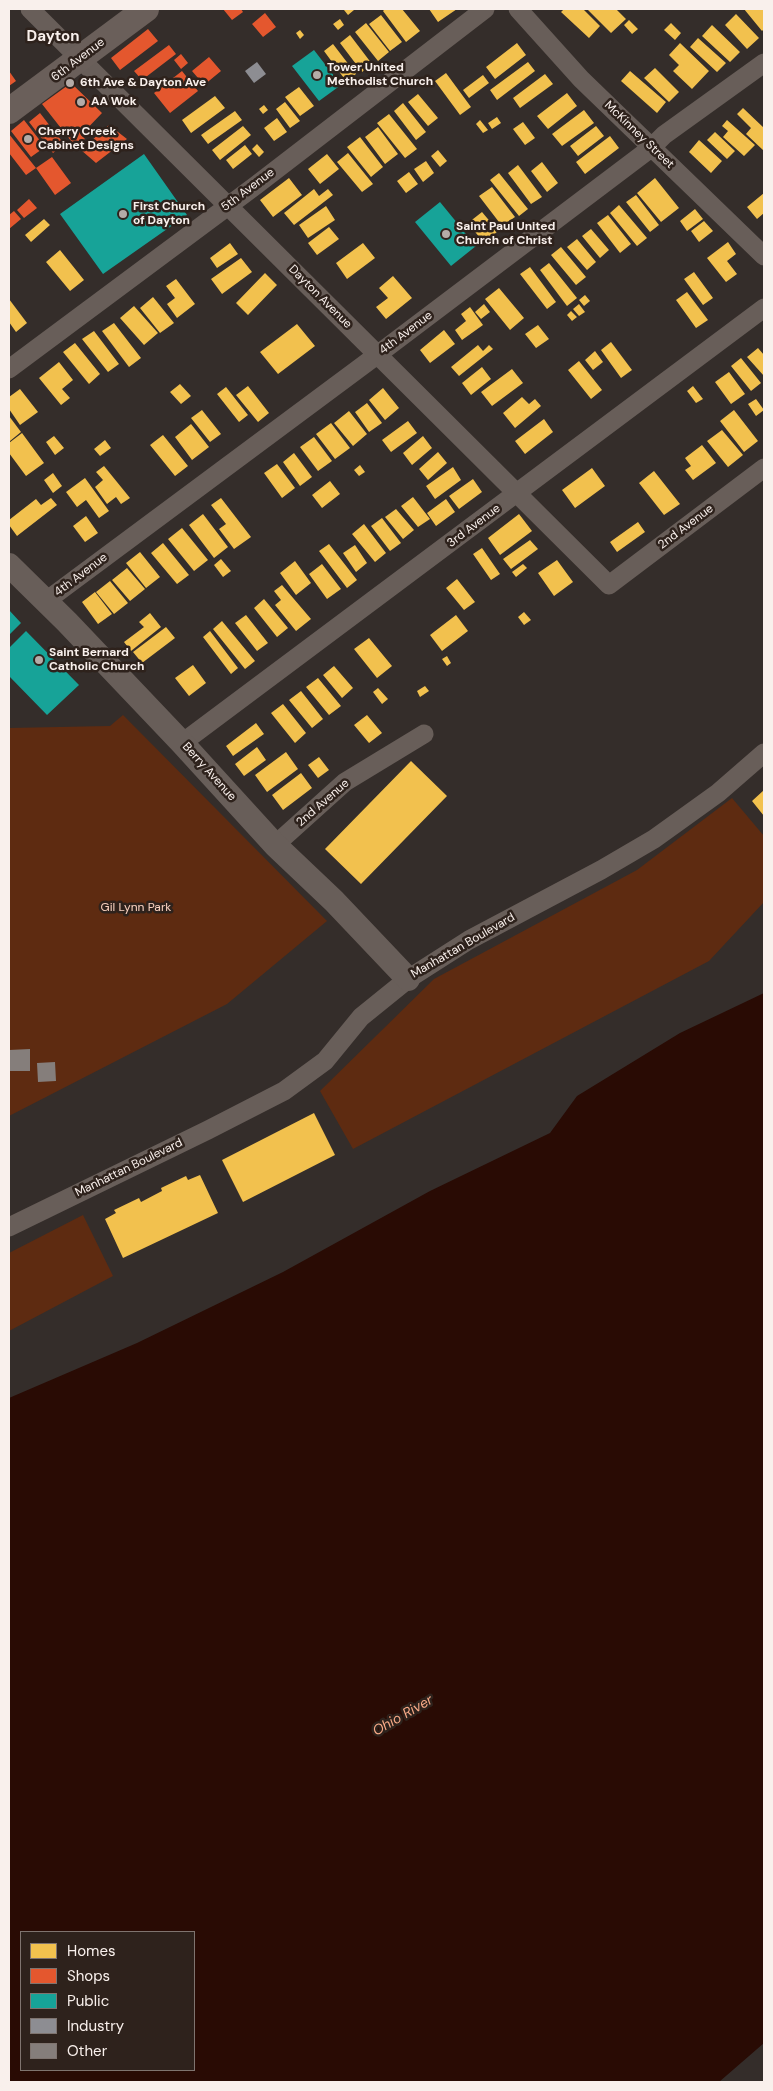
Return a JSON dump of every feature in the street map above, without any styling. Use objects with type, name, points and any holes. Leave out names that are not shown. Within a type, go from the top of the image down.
[{"type":"main road","name":"6th Avenue","points":[[9,111],[146,9]]},
{"type":"street","name":"Dayton Avenue","points":[[30,9],[609,585]]},
{"type":"street","name":"5th Avenue","points":[[9,369],[228,206],[485,9]]},
{"type":"street","name":"McKinney Street","points":[[518,9],[581,79],[764,256]]},
{"type":"street","name":"4th Avenue","points":[[46,601],[377,355],[651,148],[664,135],[764,63]]},
{"type":"street","name":"3rd Avenue","points":[[182,742],[764,308]]},
{"type":"street","name":"2nd Avenue","points":[[609,585],[764,468]]},
{"type":"street","name":"Berry Avenue","points":[[9,565],[182,742],[275,845],[334,901],[408,979]]},
{"type":"street","name":"2nd Avenue","points":[[275,845],[346,782],[424,734]]},
{"type":"street","name":"Manhattan Boulevard","points":[[9,1227],[284,1091],[325,1061],[361,1017],[408,979],[469,940],[601,870],[654,839],[718,793],[764,753]]},
{"type":"green space","name":"Gil Lynn Park","points":[[123,715],[327,921],[227,1004],[9,1116],[9,728],[110,726]]},
{"type":"green space","points":[[732,798],[764,836],[764,902],[709,961],[353,1149],[320,1091],[434,979],[637,870]]},
{"type":"green space","points":[[83,1215],[113,1276],[9,1331],[9,1253]]},
{"type":"water","name":"Ohio River","points":[[764,993],[764,2043],[719,2082],[9,2082],[9,1398],[137,1343],[283,1272],[430,1191],[550,1133],[577,1096],[680,1033]]},
{"type":"building: Homes","points":[[385,9],[402,9],[420,31],[406,42],[383,11]]},
{"type":"building: Homes","points":[[429,9],[457,9],[438,22]]},
{"type":"building: Homes","points":[[564,9],[583,9],[600,26],[589,38],[561,12]]},
{"type":"building: Homes","points":[[587,9],[616,9],[626,19],[611,33]]},
{"type":"building: Homes","points":[[744,9],[764,9],[764,29],[762,31]]},
{"type":"building: Homes","points":[[344,10],[354,10],[348,15]]},
{"type":"building: Homes","points":[[736,14],[759,38],[747,49],[725,25]]},
{"type":"building: Homes","points":[[381,15],[402,42],[390,51],[369,24]]},
{"type":"building: Homes","points":[[340,19],[344,25],[338,30],[333,24]]},
{"type":"building: Homes","points":[[629,20],[638,29],[632,34],[624,25]]},
{"type":"building: Homes","points":[[366,23],[389,52],[378,61],[355,32]]},
{"type":"building: Homes","points":[[671,23],[681,33],[675,40],[664,30]]},
{"type":"building: Homes","points":[[712,25],[740,52],[730,62],[702,36]]},
{"type":"building: Homes","points":[[300,30],[304,35],[300,39],[296,33]]},
{"type":"building: Homes","points":[[350,35],[372,64],[362,72],[340,43]]},
{"type":"building: Homes","points":[[698,38],[726,63],[717,72],[690,47]]},
{"type":"building: Homes","points":[[517,43],[526,55],[495,79],[486,67]]},
{"type":"building: Homes","points":[[680,43],[709,71],[692,89],[673,71],[679,65],[669,55]]},
{"type":"building: Homes","points":[[333,44],[356,74],[346,81],[324,51]]},
{"type":"building: Homes","points":[[528,62],[535,71],[497,100],[490,90]]},
{"type":"building: Homes","points":[[655,68],[679,92],[669,102],[644,78]]},
{"type":"building: Homes","points":[[630,71],[666,102],[657,113],[621,81]]},
{"type":"building: Homes","points":[[446,73],[471,107],[460,115],[435,81]]},
{"type":"building: Homes","points":[[545,74],[553,84],[520,108],[513,98]]},
{"type":"building: Homes","points":[[483,75],[489,83],[469,98],[463,90]]},
{"type":"building: Homes","points":[[299,87],[314,106],[300,116],[285,97]]},
{"type":"building: Homes","points":[[567,93],[577,106],[548,129],[537,116]]},
{"type":"building: Homes","points":[[418,94],[438,118],[428,126],[408,102]]},
{"type":"building: Homes","points":[[215,96],[225,108],[191,133],[182,120]]},
{"type":"building: Homes","points":[[285,102],[300,121],[290,128],[276,109]]},
{"type":"building: Homes","points":[[403,103],[426,132],[416,140],[394,111]]},
{"type":"building: Homes","points":[[264,105],[268,110],[263,114],[259,109]]},
{"type":"building: Homes","points":[[743,108],[764,128],[764,151],[746,134],[751,128],[737,114]]},
{"type":"building: Homes","points":[[584,110],[594,123],[562,146],[552,134]]},
{"type":"building: Homes","points":[[235,111],[242,120],[208,144],[201,135]]},
{"type":"building: Homes","points":[[389,114],[417,149],[405,158],[377,123]]},
{"type":"building: Homes","points":[[497,117],[501,123],[492,129],[488,123]]},
{"type":"building: Homes","points":[[277,118],[287,132],[274,141],[264,128]]},
{"type":"building: Homes","points":[[480,120],[488,130],[483,133],[476,124]]},
{"type":"building: Homes","points":[[727,120],[755,145],[744,156],[723,137],[728,131],[722,126]]},
{"type":"building: Homes","points":[[523,122],[535,138],[525,145],[513,129]]},
{"type":"building: Homes","points":[[243,126],[251,135],[220,160],[212,150]]},
{"type":"building: Homes","points":[[596,126],[604,136],[578,156],[570,146]]},
{"type":"building: Homes","points":[[378,127],[398,154],[385,164],[365,137]]},
{"type":"building: Homes","points":[[715,132],[735,151],[727,159],[707,140]]},
{"type":"building: Homes","points":[[610,136],[619,148],[585,174],[576,162]]},
{"type":"building: Homes","points":[[360,137],[383,167],[371,177],[347,147]]},
{"type":"building: Homes","points":[[699,140],[722,161],[711,173],[689,152]]},
{"type":"building: Homes","points":[[257,144],[264,152],[259,157],[252,149]]},
{"type":"building: Homes","points":[[245,145],[252,154],[233,169],[226,160]]},
{"type":"building: Homes","points":[[438,150],[447,161],[440,167],[431,156]]},
{"type":"building: Homes","points":[[348,153],[373,184],[362,192],[337,162]]},
{"type":"building: Homes","points":[[327,154],[339,169],[320,184],[308,169]]},
{"type":"building: Homes","points":[[426,161],[434,173],[423,182],[414,169]]},
{"type":"building: Homes","points":[[542,162],[558,183],[547,192],[531,171]]},
{"type":"building: Homes","points":[[518,165],[542,197],[531,204],[508,173]]},
{"type":"building: Homes","points":[[409,172],[418,184],[406,193],[397,181]]},
{"type":"building: Homes","points":[[499,173],[528,209],[519,216],[490,180]]},
{"type":"building: Homes","points":[[289,178],[302,195],[273,217],[260,200]]},
{"type":"building: Homes","points":[[655,178],[679,208],[661,222],[637,193]]},
{"type":"building: Homes","points":[[492,187],[515,217],[502,226],[479,196]]},
{"type":"building: Homes","points":[[314,189],[319,196],[328,189],[333,195],[294,225],[284,213]]},
{"type":"building: Homes","points":[[764,193],[764,213],[757,219],[747,207]]},
{"type":"building: Homes","points":[[636,195],[659,225],[650,232],[626,202]]},
{"type":"building: Homes","points":[[619,205],[647,238],[637,246],[610,213]]},
{"type":"building: Homes","points":[[326,206],[335,220],[308,238],[299,225]]},
{"type":"building: Homes","points":[[695,209],[703,219],[687,231],[680,221]]},
{"type":"building: Homes","points":[[482,212],[498,231],[484,243],[468,223]]},
{"type":"building: Homes","points":[[608,215],[631,244],[620,253],[597,223]]},
{"type":"building: Homes","points":[[44,219],[50,225],[31,242],[25,235]]},
{"type":"building: Homes","points":[[704,221],[713,231],[699,242],[691,231]]},
{"type":"building: Homes","points":[[329,227],[339,239],[317,255],[308,243]]},
{"type":"building: Homes","points":[[591,229],[609,250],[600,258],[582,236]]},
{"type":"building: Homes","points":[[577,239],[596,262],[587,270],[567,247]]},
{"type":"building: Homes","points":[[728,242],[736,254],[727,261],[737,274],[726,282],[707,258]]},
{"type":"building: Homes","points":[[230,243],[238,254],[217,268],[210,258]]},
{"type":"building: Homes","points":[[363,243],[375,258],[347,279],[336,263]]},
{"type":"building: Homes","points":[[561,247],[586,277],[576,285],[551,255]]},
{"type":"building: Homes","points":[[60,250],[84,280],[70,291],[46,262]]},
{"type":"building: Homes","points":[[241,258],[252,272],[222,294],[211,279]]},
{"type":"building: Homes","points":[[549,263],[577,298],[567,306],[540,270]]},
{"type":"building: Homes","points":[[530,267],[556,302],[547,309],[520,274]]},
{"type":"building: Homes","points":[[694,272],[713,298],[703,305],[684,279]]},
{"type":"building: Homes","points":[[265,273],[277,285],[248,315],[236,303]]},
{"type":"building: Homes","points":[[393,276],[412,298],[386,319],[376,307],[388,298],[379,288]]},
{"type":"building: Homes","points":[[176,279],[195,304],[177,318],[167,304],[175,298],[166,286]]},
{"type":"building: Homes","points":[[499,288],[524,318],[510,330],[485,299]]},
{"type":"building: Homes","points":[[687,292],[708,320],[696,328],[676,300]]},
{"type":"building: Homes","points":[[585,295],[590,301],[584,306],[579,300]]},
{"type":"building: Homes","points":[[153,297],[174,323],[160,333],[140,308]]},
{"type":"building: Homes","points":[[9,299],[27,323],[16,332],[9,322]]},
{"type":"building: Homes","points":[[484,304],[490,312],[481,319],[475,312]]},
{"type":"building: Homes","points":[[579,304],[585,312],[579,316],[573,309]]},
{"type":"building: Homes","points":[[134,306],[158,333],[144,345],[120,318]]},
{"type":"building: Homes","points":[[470,307],[483,325],[462,340],[455,330],[466,321],[461,314]]},
{"type":"building: Homes","points":[[571,311],[577,317],[572,321],[567,315]]},
{"type":"building: Homes","points":[[114,323],[141,358],[129,367],[102,331]]},
{"type":"building: Homes","points":[[297,324],[315,346],[278,374],[260,352]]},
{"type":"building: Homes","points":[[538,325],[549,339],[536,348],[525,334]]},
{"type":"building: Homes","points":[[444,330],[455,344],[430,363],[420,350]]},
{"type":"building: Homes","points":[[94,331],[119,364],[108,372],[82,339]]},
{"type":"building: Homes","points":[[611,342],[632,370],[621,378],[601,350]]},
{"type":"building: Homes","points":[[75,343],[100,374],[89,384],[63,352]]},
{"type":"building: Homes","points":[[478,345],[483,351],[489,345],[493,349],[459,376],[451,367]]},
{"type":"building: Homes","points":[[758,348],[764,355],[764,376],[747,357]]},
{"type":"building: Homes","points":[[595,351],[603,362],[593,370],[585,360]]},
{"type":"building: Homes","points":[[741,358],[761,383],[751,391],[731,366]]},
{"type":"building: Homes","points":[[579,361],[602,390],[591,399],[568,370]]},
{"type":"building: Homes","points":[[59,362],[73,380],[62,389],[70,398],[61,405],[39,378]]},
{"type":"building: Homes","points":[[482,367],[491,379],[471,395],[462,383]]},
{"type":"building: Homes","points":[[512,369],[523,383],[492,406],[481,392]]},
{"type":"building: Homes","points":[[729,372],[745,394],[731,404],[715,382]]},
{"type":"building: Homes","points":[[180,384],[191,396],[181,404],[170,392]]},
{"type":"building: Homes","points":[[248,386],[269,413],[258,422],[236,395]]},
{"type":"building: Homes","points":[[693,386],[703,399],[696,403],[687,391]]},
{"type":"building: Homes","points":[[226,387],[248,415],[239,422],[217,394]]},
{"type":"building: Homes","points":[[383,388],[399,408],[385,420],[369,400]]},
{"type":"building: Homes","points":[[20,389],[38,412],[20,425],[9,409],[9,397]]},
{"type":"building: Homes","points":[[522,397],[529,404],[535,399],[541,406],[515,428],[503,413]]},
{"type":"building: Homes","points":[[756,399],[764,410],[756,416],[748,404]]},
{"type":"building: Homes","points":[[367,403],[382,423],[369,432],[355,412]]},
{"type":"building: Homes","points":[[202,410],[221,434],[210,442],[191,418]]},
{"type":"building: Homes","points":[[734,410],[758,441],[744,452],[720,421]]},
{"type":"building: Homes","points":[[349,411],[367,434],[353,446],[334,423]]},
{"type":"building: Homes","points":[[9,416],[21,432],[10,441],[9,439]]},
{"type":"building: Homes","points":[[544,419],[553,432],[525,454],[515,441]]},
{"type":"building: Homes","points":[[408,421],[417,433],[391,452],[382,440]]},
{"type":"building: Homes","points":[[331,423],[350,448],[335,459],[316,434]]},
{"type":"building: Homes","points":[[191,424],[209,447],[192,460],[175,437]]},
{"type":"building: Homes","points":[[722,430],[743,455],[728,467],[707,441]]},
{"type":"building: Homes","points":[[22,433],[44,463],[26,476],[9,453],[9,443]]},
{"type":"building: Homes","points":[[163,435],[188,466],[175,476],[150,445]]},
{"type":"building: Homes","points":[[54,436],[64,448],[55,455],[46,442]]},
{"type":"building: Homes","points":[[423,436],[432,448],[412,465],[403,453]]},
{"type":"building: Homes","points":[[314,437],[332,461],[318,471],[300,447]]},
{"type":"building: Homes","points":[[105,440],[111,448],[100,456],[94,449]]},
{"type":"building: Homes","points":[[702,445],[716,463],[693,480],[685,470],[691,466],[685,458]]},
{"type":"building: Homes","points":[[438,452],[447,463],[428,480],[419,469]]},
{"type":"building: Homes","points":[[294,453],[312,477],[300,486],[283,462]]},
{"type":"building: Homes","points":[[277,464],[295,488],[282,498],[264,473]]},
{"type":"building: Homes","points":[[360,465],[365,472],[359,476],[354,470]]},
{"type":"building: Homes","points":[[104,466],[130,498],[121,504],[116,497],[107,504],[95,487],[103,480],[96,472]]},
{"type":"building: Homes","points":[[453,467],[461,480],[435,499],[426,486]]},
{"type":"building: Homes","points":[[592,468],[605,486],[575,508],[562,490]]},
{"type":"building: Homes","points":[[654,471],[680,504],[664,515],[639,483]]},
{"type":"building: Homes","points":[[53,473],[62,486],[53,493],[44,480]]},
{"type":"building: Homes","points":[[85,478],[109,511],[99,518],[86,500],[77,507],[66,492]]},
{"type":"building: Homes","points":[[473,479],[482,492],[459,509],[449,496]]},
{"type":"building: Homes","points":[[330,481],[340,494],[322,508],[312,495]]},
{"type":"building: Homes","points":[[413,497],[430,519],[418,527],[401,506]]},
{"type":"building: Homes","points":[[51,498],[57,505],[17,536],[9,525],[9,520],[36,499],[41,505]]},
{"type":"building: Homes","points":[[221,498],[251,537],[234,549],[219,529],[226,524],[211,505]]},
{"type":"building: Homes","points":[[446,499],[455,512],[436,526],[427,513]]},
{"type":"building: Homes","points":[[396,509],[414,530],[403,539],[385,517]]},
{"type":"building: Homes","points":[[203,514],[228,547],[214,558],[189,525]]},
{"type":"building: Homes","points":[[519,514],[532,531],[500,555],[488,538]]},
{"type":"building: Homes","points":[[86,516],[98,533],[85,542],[73,526]]},
{"type":"building: Homes","points":[[382,518],[401,543],[390,551],[371,526]]},
{"type":"building: Homes","points":[[638,522],[645,532],[617,552],[610,542]]},
{"type":"building: Homes","points":[[364,524],[386,553],[375,562],[352,534]]},
{"type":"building: Homes","points":[[182,528],[208,560],[194,571],[168,539]]},
{"type":"building: Homes","points":[[530,540],[538,549],[511,569],[503,559]]},
{"type":"building: Homes","points":[[163,543],[189,575],[177,584],[151,553]]},
{"type":"building: Homes","points":[[329,544],[357,580],[347,588],[319,551]]},
{"type":"building: Homes","points":[[355,545],[367,563],[356,572],[343,553]]},
{"type":"building: Homes","points":[[482,548],[500,574],[491,580],[473,554]]},
{"type":"building: Homes","points":[[140,552],[160,577],[146,588],[126,563]]},
{"type":"building: Homes","points":[[221,559],[231,571],[223,577],[214,565]]},
{"type":"building: Homes","points":[[557,560],[573,582],[554,596],[538,573]]},
{"type":"building: Homes","points":[[295,561],[311,583],[296,595],[280,573]]},
{"type":"building: Homes","points":[[322,564],[341,589],[327,599],[309,574]]},
{"type":"building: Homes","points":[[523,564],[527,568],[516,577],[512,572]]},
{"type":"building: Homes","points":[[127,568],[145,589],[130,601],[112,580]]},
{"type":"building: Homes","points":[[457,579],[475,602],[464,610],[446,588]]},
{"type":"building: Homes","points":[[110,581],[128,603],[114,614],[96,592]]},
{"type":"building: Homes","points":[[282,585],[311,619],[296,631],[275,605],[281,600],[274,591]]},
{"type":"building: Homes","points":[[95,592],[112,614],[98,624],[82,602]]},
{"type":"building: Homes","points":[[264,599],[288,628],[277,637],[254,608]]},
{"type":"building: Homes","points":[[524,612],[531,620],[524,625],[518,617]]},
{"type":"building: Homes","points":[[150,613],[161,627],[131,651],[124,642],[144,627],[139,622]]},
{"type":"building: Homes","points":[[246,615],[268,643],[257,651],[235,623]]},
{"type":"building: Homes","points":[[456,615],[468,631],[442,651],[430,635]]},
{"type":"building: Homes","points":[[222,621],[255,661],[245,669],[213,629]]},
{"type":"building: Homes","points":[[166,627],[175,638],[142,663],[133,652]]},
{"type":"building: Homes","points":[[210,631],[238,668],[231,674],[203,637]]},
{"type":"building: Homes","points":[[369,638],[392,666],[377,678],[354,649]]},
{"type":"building: Homes","points":[[447,656],[451,663],[447,666],[442,659]]},
{"type":"building: Homes","points":[[193,665],[206,683],[189,696],[175,678]]},
{"type":"building: Homes","points":[[334,666],[353,688],[342,698],[323,675]]},
{"type":"building: Homes","points":[[318,678],[341,706],[329,715],[306,687]]},
{"type":"building: Homes","points":[[425,686],[429,691],[420,697],[417,691]]},
{"type":"building: Homes","points":[[378,688],[388,699],[382,704],[373,692]]},
{"type":"building: Homes","points":[[301,691],[323,719],[312,728],[289,700]]},
{"type":"building: Homes","points":[[283,704],[306,733],[295,743],[271,713]]},
{"type":"building: Homes","points":[[367,715],[382,733],[369,743],[354,725]]},
{"type":"building: Homes","points":[[256,723],[264,734],[233,756],[226,746]]},
{"type":"building: Homes","points":[[257,747],[266,760],[244,776],[235,764]]},
{"type":"building: Homes","points":[[286,752],[298,769],[267,792],[255,775]]},
{"type":"building: Homes","points":[[319,757],[329,770],[318,778],[308,765]]},
{"type":"building: Homes","points":[[411,761],[447,796],[361,884],[325,849]]},
{"type":"building: Homes","points":[[301,773],[312,788],[283,810],[272,795]]},
{"type":"building: Homes","points":[[764,790],[764,816],[752,801]]},
{"type":"building: Homes","points":[[314,1113],[335,1155],[243,1202],[222,1160]]},
{"type":"building: Homes","points":[[200,1175],[218,1213],[123,1258],[105,1219],[116,1213],[114,1210],[139,1198],[141,1202],[162,1191],[161,1188],[186,1176],[188,1180]]},
{"type":"building: Shops","points":[[223,9],[241,9],[243,12],[232,20]]},
{"type":"building: Shops","points":[[265,13],[276,27],[263,37],[252,24]]},
{"type":"building: Shops","points":[[148,29],[158,41],[120,70],[111,58]]},
{"type":"building: Shops","points":[[169,45],[176,54],[142,80],[134,71]]},
{"type":"building: Shops","points":[[181,54],[188,63],[181,69],[174,60]]},
{"type":"building: Shops","points":[[209,57],[221,71],[204,85],[192,71]]},
{"type":"building: Shops","points":[[9,71],[16,81],[9,86]]},
{"type":"building: Shops","points":[[182,71],[198,91],[170,113],[154,93]]},
{"type":"building: Shops","points":[[71,83],[102,113],[81,135],[85,139],[75,146],[42,104]]},
{"type":"building: Shops","points":[[40,113],[64,144],[53,153],[29,122]]},
{"type":"building: Shops","name":"Cherry Creek Cabinet Designs","points":[[24,120],[45,147],[31,157],[11,131]]},
{"type":"building: Shops","points":[[109,125],[127,139],[96,163],[81,150]]},
{"type":"building: Shops","points":[[9,134],[36,168],[26,175],[9,153]]},
{"type":"building: Shops","points":[[52,157],[71,183],[55,195],[36,168]]},
{"type":"building: Shops","points":[[29,199],[37,208],[24,218],[17,210]]},
{"type":"building: Shops","points":[[14,211],[21,219],[9,229],[9,215]]},
{"type":"building: Public","name":"Tower United Methodist Church","points":[[314,50],[341,85],[319,101],[292,66]]},
{"type":"building: Public","name":"First Church of Dayton","points":[[144,154],[187,215],[103,274],[60,214]]},
{"type":"building: Public","name":"Saint Paul United Church of Christ","points":[[440,202],[476,246],[451,266],[415,222]]},
{"type":"building: Public","points":[[9,610],[21,623],[9,635]]},
{"type":"building: Public","points":[[26,631],[79,685],[47,715],[9,676],[9,648]]},
{"type":"building: Industry","points":[[257,62],[266,74],[254,83],[245,71]]},
{"type":"building: Other","points":[[30,1049],[30,1071],[9,1071],[9,1050]]},
{"type":"building: Other","points":[[55,1062],[56,1081],[38,1082],[37,1063]]},
{"type":"place","name":"Tower United Methodist Church","points":[[317,75]]},
{"type":"place","name":"6th Ave & Dayton Ave","points":[[70,83]]},
{"type":"place","name":"AA Wok","points":[[81,102]]},
{"type":"place","name":"Cherry Creek Cabinet Designs","points":[[28,139]]},
{"type":"place","name":"First Church of Dayton","points":[[123,214]]},
{"type":"place","name":"Saint Paul United Church of Christ","points":[[446,234]]},
{"type":"place","name":"Saint Bernard Catholic Church","points":[[39,660]]},
{"type":"district","name":"Dayton","points":[[53,37]]}]
